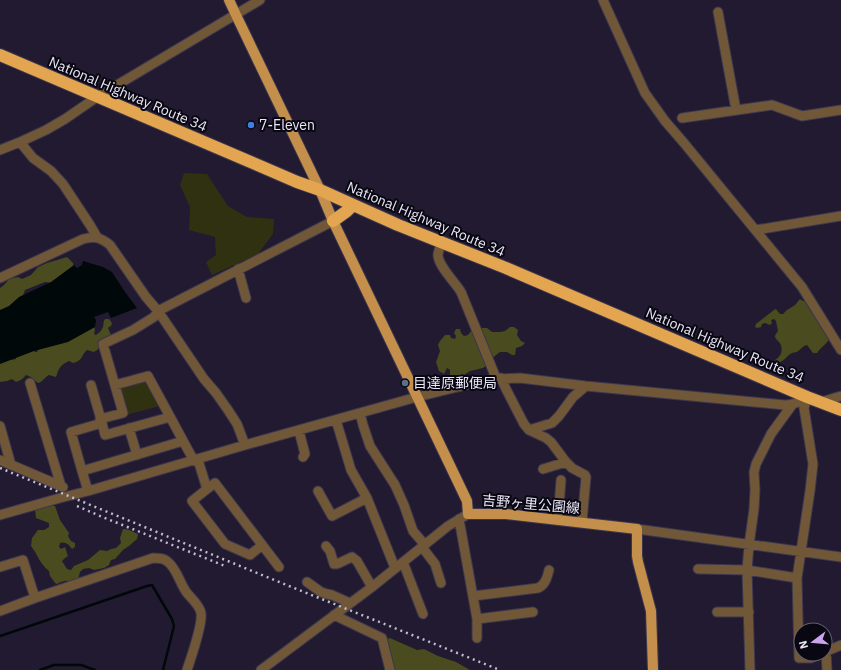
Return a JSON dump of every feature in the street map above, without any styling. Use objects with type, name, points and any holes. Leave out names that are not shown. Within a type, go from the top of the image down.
[{"type":"highway","name":"National Highway Route 34","points":[[0,55],[297,182],[320,190],[398,225],[513,271],[807,397],[841,410]]},
{"type":"highway","points":[[333,221],[353,205]]},
{"type":"main road","name":"吉野ヶ里公園線","points":[[229,0],[467,501],[464,516],[506,514],[637,529]]},
{"type":"main road","points":[[637,529],[638,562],[651,611],[653,670]]},
{"type":"street","points":[[0,150],[46,130],[83,108],[97,97],[260,0]]},
{"type":"street","points":[[602,0],[645,93],[665,121],[802,287],[841,350]]},
{"type":"street","points":[[718,12],[736,110]]},
{"type":"street","points":[[682,118],[772,105],[802,116],[841,110]]},
{"type":"street","points":[[20,142],[33,158],[51,171],[62,184],[90,225],[96,237]]},
{"type":"street","points":[[756,230],[841,216]]},
{"type":"street","points":[[88,491],[71,432],[123,413],[103,344],[133,330],[154,317],[158,311],[333,221]]},
{"type":"street","points":[[0,278],[83,239],[96,237],[104,240],[110,245],[146,297],[158,311],[204,379],[228,410],[237,424],[245,446]]},
{"type":"street","points":[[442,242],[438,256],[439,262],[461,292],[499,378],[524,424],[530,430],[551,442],[572,468],[585,475],[582,522]]},
{"type":"street","points":[[238,269],[246,298]]},
{"type":"street","points":[[115,385],[148,376],[183,441],[196,460],[207,489]]},
{"type":"street","points":[[0,515],[417,397],[474,382],[499,378],[520,378],[586,386],[785,405],[798,403],[807,397]]},
{"type":"street","points":[[30,383],[61,486]]},
{"type":"street","points":[[91,385],[105,435],[170,417]]},
{"type":"street","points":[[530,430],[552,423],[573,398],[586,386]]},
{"type":"street","points":[[821,402],[841,396]]},
{"type":"street","points":[[798,622],[797,578],[810,491],[812,464],[804,408],[807,397]]},
{"type":"street","points":[[750,670],[748,570],[749,545],[754,509],[754,472],[756,464],[771,434],[792,405]]},
{"type":"street","points":[[360,413],[370,446],[395,485],[414,531],[434,564],[441,583]]},
{"type":"street","points":[[336,420],[348,464],[367,498],[395,568]]},
{"type":"street","points":[[0,426],[11,465]]},
{"type":"street","points":[[129,428],[137,455]]},
{"type":"street","points":[[298,431],[305,454],[303,457]]},
{"type":"street","points":[[82,471],[183,441]]},
{"type":"street","points":[[0,460],[77,494]]},
{"type":"street","points":[[543,469],[566,462]]},
{"type":"street","points":[[558,520],[561,480]]},
{"type":"street","points":[[262,545],[250,554],[225,544],[192,501],[215,483],[279,567]]},
{"type":"street","points":[[318,491],[332,516],[367,498]]},
{"type":"street","points":[[261,670],[372,587],[448,526],[464,516],[477,619],[477,638]]},
{"type":"street","points":[[637,529],[841,557]]},
{"type":"street","points":[[326,546],[330,551],[334,564],[352,557],[357,561],[372,587]]},
{"type":"street","points":[[0,611],[153,558],[161,559],[167,561],[173,567],[186,592],[198,607],[201,614],[198,633],[187,670]]},
{"type":"street","points":[[0,567],[23,560],[35,598]]},
{"type":"street","points":[[403,562],[423,614]]},
{"type":"street","points":[[698,569],[748,570],[797,578]]},
{"type":"street","points":[[473,596],[538,588],[545,582],[549,570]]},
{"type":"street","points":[[307,582],[321,592],[350,603]]},
{"type":"street","points":[[477,619],[533,612]]},
{"type":"street","points":[[717,612],[749,612]]},
{"type":"street","points":[[334,615],[382,638],[390,670]]},
{"type":"shaded area","points":[[184,173],[207,174],[228,206],[247,217],[274,219],[273,234],[258,254],[212,275],[206,262],[216,255],[215,237],[189,230],[190,207],[180,185]]},
{"type":"shaded area","points":[[67,257],[73,263],[74,270],[54,283],[45,282],[25,290],[22,298],[0,324],[0,288],[9,279],[18,277],[22,279],[31,275],[38,267]]},
{"type":"shaded area","points":[[83,261],[103,267],[112,272],[137,308],[111,318],[108,312],[94,317],[96,320],[95,327],[68,342],[34,351],[0,364],[0,310],[9,306],[19,297],[51,282],[74,265],[77,268],[82,265]]},
{"type":"shaded area","points":[[800,299],[806,301],[824,328],[825,334],[830,338],[817,353],[813,353],[807,345],[797,352],[791,353],[777,363],[775,360],[780,356],[782,348],[775,337],[778,331],[776,321],[774,319],[771,320],[772,323],[770,325],[765,323],[762,324],[761,327],[757,328],[755,327],[756,324],[776,309],[780,314],[783,314]]},
{"type":"shaded area","points":[[105,319],[109,319],[112,323],[108,328],[111,335],[108,340],[94,352],[87,350],[79,361],[73,363],[69,361],[62,365],[56,377],[49,375],[39,383],[26,375],[16,382],[12,379],[0,382],[0,356],[10,357],[12,360],[16,359],[15,354],[33,350],[37,352],[39,348],[94,325],[94,334],[96,335],[103,328]]},
{"type":"shaded area","points":[[510,327],[514,327],[518,330],[517,335],[521,341],[525,343],[516,348],[515,355],[507,352],[500,352],[483,368],[470,371],[458,378],[452,378],[450,375],[450,370],[447,368],[444,374],[439,371],[436,362],[440,351],[438,345],[445,335],[450,335],[451,338],[455,339],[456,336],[454,333],[456,329],[460,329],[464,336],[468,335],[471,331],[475,333],[480,331],[482,328],[487,328],[492,332],[500,332],[505,331]]},
{"type":"shaded area","points":[[146,379],[160,406],[126,415],[119,387]]},
{"type":"shaded area","points":[[48,505],[55,506],[60,520],[69,533],[68,536],[71,541],[75,543],[75,547],[72,549],[66,543],[60,543],[59,547],[61,549],[65,547],[68,556],[62,561],[67,569],[71,570],[74,566],[88,560],[100,550],[107,551],[116,548],[121,543],[120,538],[123,529],[138,534],[137,539],[123,550],[115,559],[111,560],[109,565],[104,568],[94,570],[89,568],[83,569],[80,572],[78,580],[73,583],[65,581],[57,584],[50,576],[49,571],[41,562],[31,546],[32,538],[38,530],[44,530],[49,527],[49,523],[36,518],[35,510]]},
{"type":"shaded area","points":[[390,638],[417,650],[424,649],[438,656],[456,662],[470,670],[393,670],[387,639]]},
{"type":"waterway","points":[[0,636],[152,585],[172,619],[174,626],[163,670]]},
{"type":"waterway","points":[[40,670],[54,665],[81,665],[95,670]]},
{"type":"railway","points":[[0,468],[500,670]]},
{"type":"railway","points":[[77,506],[225,566]]},
{"type":"place","name":"7-Eleven","points":[[251,125]]},
{"type":"place","name":"目達原郵便局","points":[[405,383]]}]
